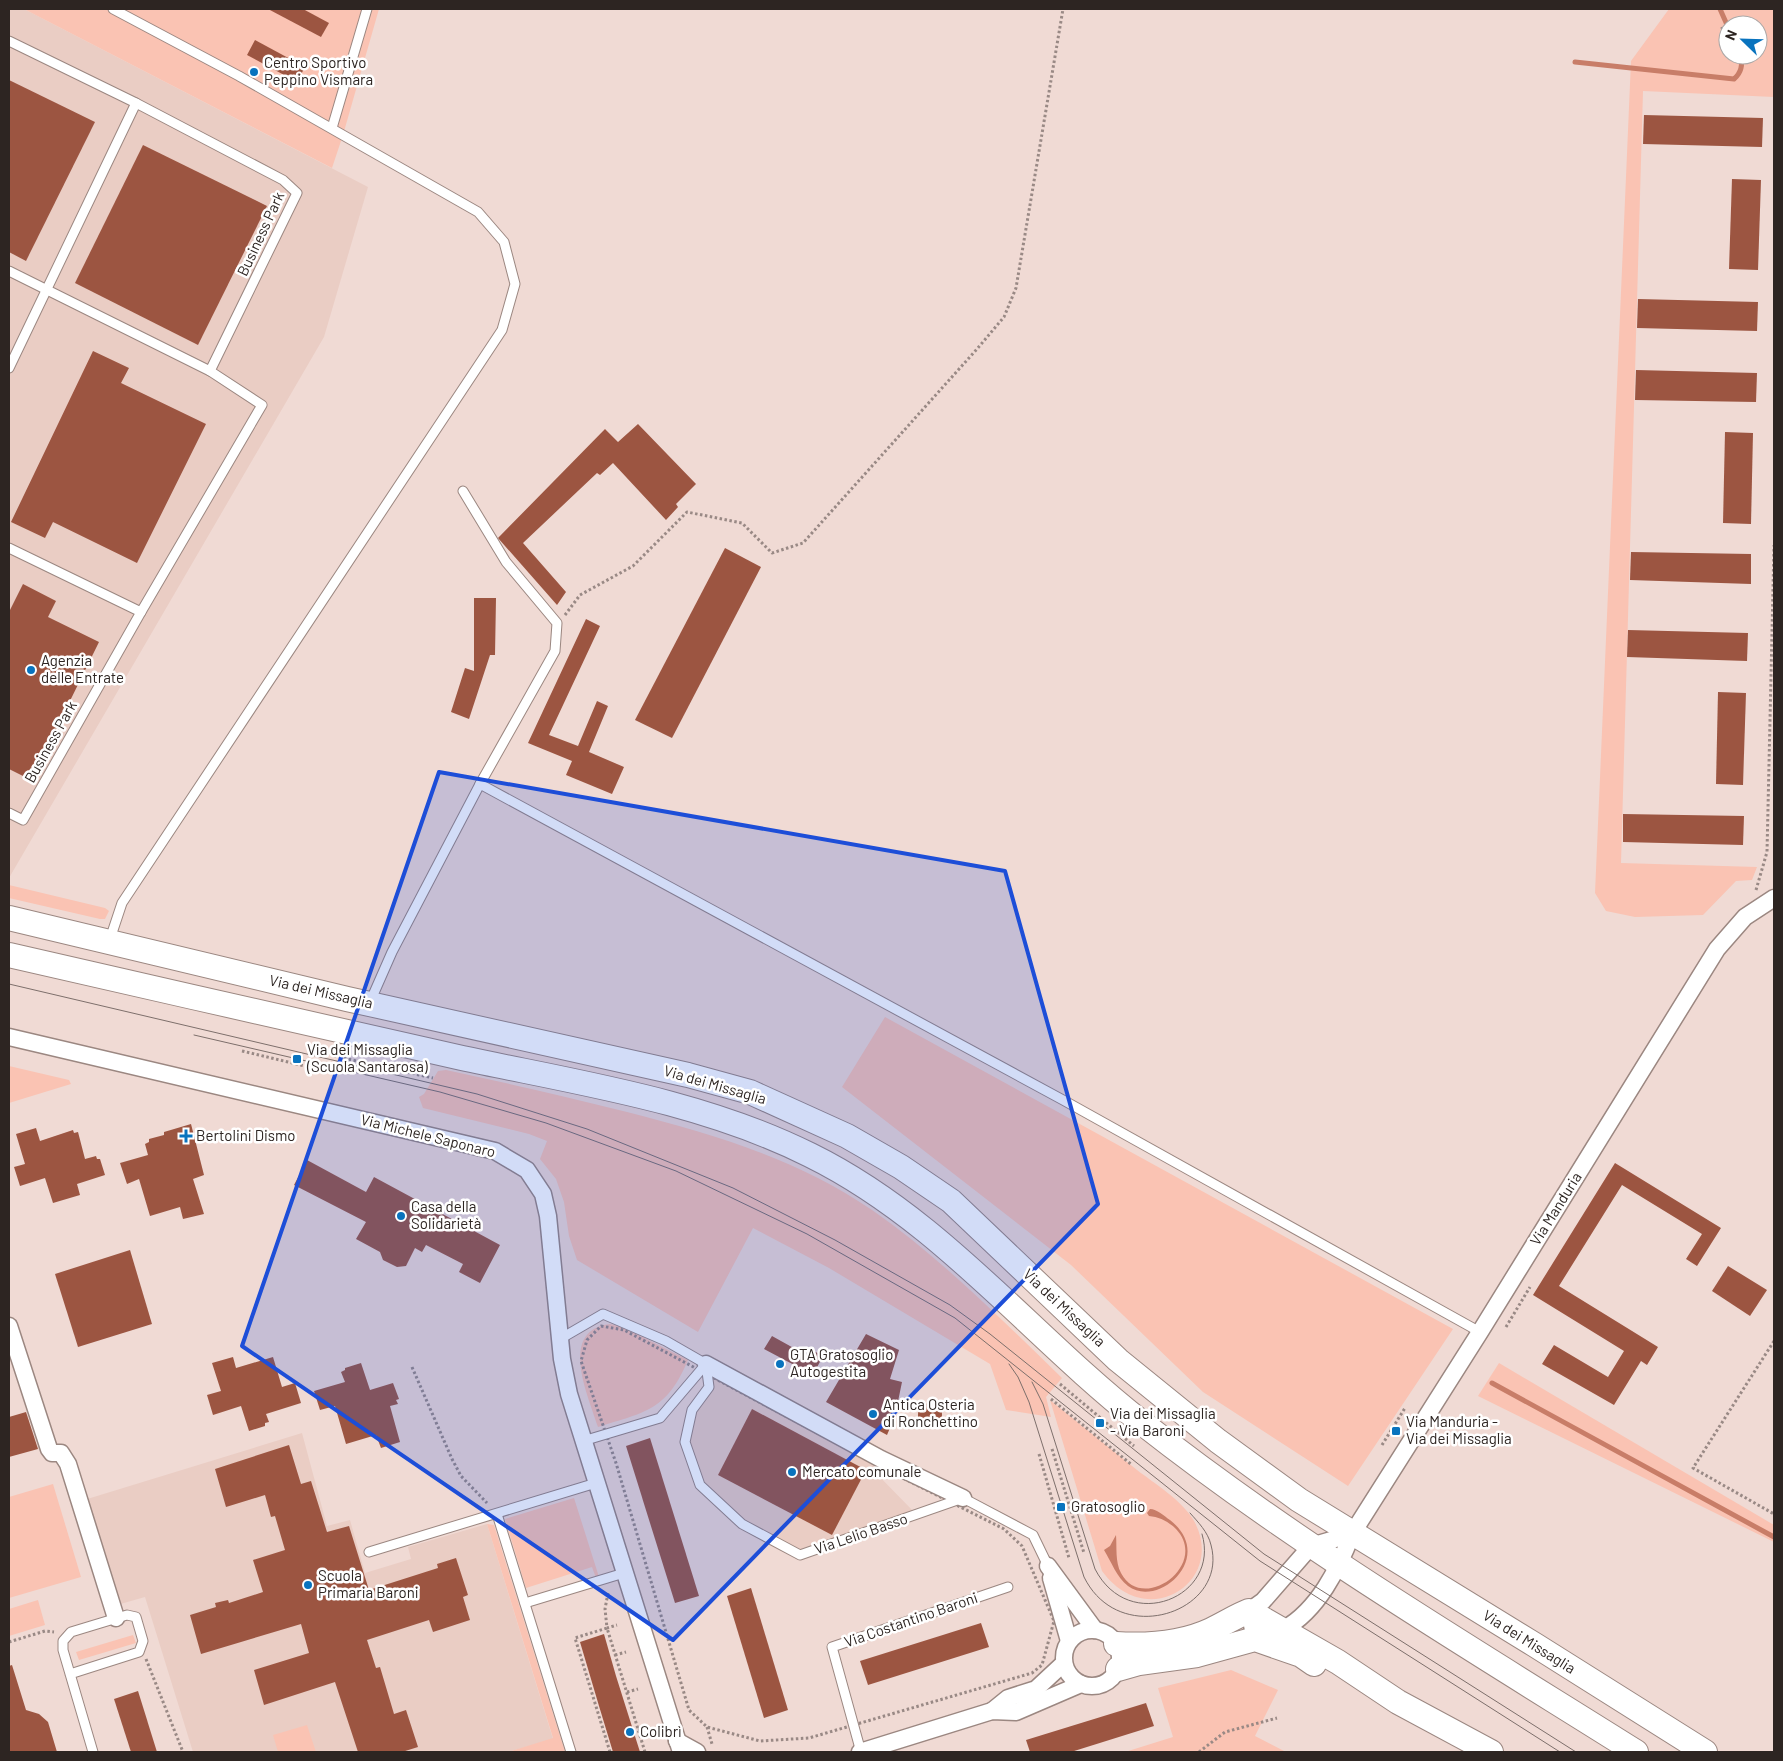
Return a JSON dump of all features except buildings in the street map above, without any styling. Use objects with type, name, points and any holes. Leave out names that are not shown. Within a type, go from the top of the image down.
[{"type":"main road","name":"Via dei Missaglia","points":[[9,918],[369,1004],[688,1075],[750,1092],[847,1136],[901,1167],[951,1202],[1118,1360],[1218,1441],[1299,1500],[1705,1752]]},
{"type":"main road","name":"Via dei Missaglia","points":[[9,954],[313,1025],[654,1099],[755,1130],[808,1154],[855,1179],[900,1209],[967,1265],[1140,1421],[1311,1546],[1636,1752]]},
{"type":"main road","points":[[1116,1644],[1147,1646],[1166,1644],[1210,1630],[1249,1611],[1284,1630],[1398,1702],[1491,1752]]},
{"type":"main road","points":[[1255,1639],[1301,1655],[1348,1686],[1398,1702]]},
{"type":"main road","name":"Via Costantino Baroni","points":[[1118,1669],[1139,1663],[1197,1655],[1255,1639]]},
{"type":"street","name":"Via Manduria","points":[[1352,1534],[1480,1332],[1717,949],[1745,917],[1774,898]]},
{"type":"street","name":"Via Michele Saponaro","points":[[9,1037],[495,1151],[517,1163],[536,1180],[546,1205],[565,1378],[679,1747]]},
{"type":"street","points":[[9,1326],[49,1449],[52,1452],[61,1453],[68,1464],[116,1618]]},
{"type":"street","points":[[706,1364],[881,1458],[963,1498]]},
{"type":"street","points":[[1255,1639],[1249,1611],[1264,1601],[1311,1546],[1352,1534]]},
{"type":"street","points":[[1340,1565],[1352,1534]]},
{"type":"street","name":"Via Costantino Baroni","points":[[1255,1639],[1284,1630],[1305,1612],[1327,1586],[1340,1565]]},
{"type":"street","points":[[1048,1566],[1095,1630]]},
{"type":"street","points":[[1048,1566],[1068,1641]]},
{"type":"street","points":[[1081,1684],[1069,1675],[1064,1663],[1064,1651],[1068,1641],[1079,1632],[1095,1630],[1107,1634],[1116,1644],[1120,1655],[1118,1669]]},
{"type":"street","name":"Via Costantino Baroni","points":[[992,1711],[1008,1698],[1036,1689],[1064,1663]]},
{"type":"street","name":"Via Costantino Baroni","points":[[861,1752],[992,1711],[1016,1712],[1081,1684],[1100,1685],[1110,1680],[1118,1669]]},
{"type":"street","points":[[679,1747],[697,1752]]},
{"type":"lane","points":[[109,942],[122,904],[502,330],[515,284],[504,242],[478,212],[239,76],[113,9]]},
{"type":"lane","points":[[332,128],[367,9]]},
{"type":"lane","name":"Business Park","points":[[9,41],[136,103],[283,180],[297,193],[210,371]]},
{"type":"lane","points":[[9,368],[136,103]]},
{"type":"lane","name":"Business Park","points":[[9,270],[210,371],[262,405],[141,612],[23,820],[9,812]]},
{"type":"lane","points":[[369,1004],[392,952],[480,784],[555,651],[557,622],[506,562],[464,491]]},
{"type":"lane","points":[[9,548],[141,612]]},
{"type":"lane","points":[[480,784],[1063,1100],[1480,1332]]},
{"type":"lane","points":[[560,1339],[603,1314],[666,1341],[706,1364],[660,1418],[583,1441]]},
{"type":"lane","name":"Via Lelio Basso","points":[[706,1364],[709,1387],[692,1410],[685,1442],[700,1485],[742,1524],[750,1529],[800,1555],[963,1498]]},
{"type":"lane","points":[[369,1552],[494,1511],[596,1483]]},
{"type":"lane","points":[[963,1498],[1033,1534],[1048,1566]]},
{"type":"lane","points":[[494,1511],[525,1603],[571,1752]]},
{"type":"lane","points":[[525,1603],[624,1573]]},
{"type":"lane","name":"Via Costantino Baroni","points":[[861,1752],[832,1647],[1008,1587]]},
{"type":"lane","points":[[70,1674],[139,1652],[143,1641],[136,1617],[130,1615],[116,1618],[70,1632],[64,1638],[63,1650],[70,1674],[93,1752]]},
{"type":"path","points":[[557,622],[570,610],[580,595],[633,566],[687,512],[742,523],[772,553],[803,543],[1004,317],[1016,288],[1063,9]]},
{"type":"path","points":[[1764,866],[1767,852],[1774,546]]},
{"type":"path","points":[[242,1051],[330,1072]]},
{"type":"path","points":[[334,1056],[433,1078]]},
{"type":"path","points":[[1506,1327],[1530,1287]]},
{"type":"path","points":[[1774,1341],[1694,1468],[1774,1514]]},
{"type":"path","points":[[412,1367],[454,1464],[461,1476],[494,1511]]},
{"type":"path","points":[[1060,1384],[1134,1446]]},
{"type":"path","points":[[1051,1399],[1132,1465]]},
{"type":"path","points":[[1382,1445],[1405,1408]]},
{"type":"path","points":[[1052,1449],[1084,1553]]},
{"type":"path","points":[[1038,1454],[1069,1558]]},
{"type":"path","points":[[608,1593],[605,1609],[607,1628],[645,1752]]},
{"type":"path","points":[[610,1752],[591,1684],[575,1638],[617,1625]]},
{"type":"path","points":[[9,1642],[45,1631],[55,1632],[64,1638]]},
{"type":"path","points":[[139,1652],[150,1666],[183,1752]]},
{"type":"path","points":[[615,1655],[626,1652]]},
{"type":"path","points":[[616,1676],[621,1674]]},
{"type":"path","points":[[970,1691],[1004,1681]]},
{"type":"path","points":[[627,1692],[638,1689]]},
{"type":"path","points":[[628,1713],[633,1711]]},
{"type":"path","points":[[1199,1752],[1225,1732],[1277,1718]]},
{"type":"path","points":[[638,1730],[649,1726]]},
{"type":"path","points":[[707,1728],[714,1752]]},
{"type":"highlighted area","points":[[439,772],[1005,871],[1098,1204],[673,1640],[242,1346]]},
{"type":"shaded area","points":[[9,9],[24,9],[368,187],[324,337],[9,878]]},
{"type":"shaded area","name":"Centro Sportivo Peppino Vismara","points":[[24,9],[379,9],[332,168]]},
{"type":"shaded area","points":[[1669,9],[1774,9],[1774,97],[1643,91],[1621,863],[1757,867],[1752,880],[1736,881],[1703,915],[1635,917],[1606,911],[1595,893],[1631,61]]},
{"type":"shaded area","points":[[9,885],[105,908],[109,911],[105,919],[100,919],[9,898]]},
{"type":"shaded area","points":[[885,1017],[1453,1329],[1348,1486],[1203,1392],[1071,1265],[842,1087]]},
{"type":"shaded area","points":[[9,1066],[69,1080],[71,1084],[9,1103]]},
{"type":"shaded area","points":[[446,1070],[582,1101],[691,1129],[785,1162],[844,1192],[872,1210],[922,1248],[1062,1378],[1046,1397],[1051,1417],[1006,1410],[990,1364],[829,1268],[753,1228],[698,1332],[577,1260],[569,1236],[564,1202],[556,1179],[540,1159],[547,1141],[529,1134],[423,1108],[419,1097],[424,1094],[438,1071]]},
{"type":"shaded area","points":[[610,1324],[623,1327],[688,1360],[672,1389],[653,1407],[598,1427],[584,1383],[581,1351],[584,1338],[594,1329]]},
{"type":"shaded area","points":[[1499,1363],[1774,1525],[1774,1542],[1478,1396]]},
{"type":"shaded area","points":[[706,1364],[881,1459],[873,1470],[917,1515],[800,1555],[742,1524],[700,1485],[685,1442],[692,1410],[709,1387]]},
{"type":"shaded area","points":[[1050,1400],[1175,1499],[1189,1513],[1194,1521],[1201,1543],[1200,1563],[1192,1579],[1178,1592],[1160,1598],[1140,1598],[1121,1589],[1102,1571]]},
{"type":"shaded area","name":"Scuola Primaria Baroni","points":[[302,1433],[327,1526],[350,1520],[365,1573],[411,1559],[408,1547],[487,1524],[553,1739],[508,1752],[193,1752],[145,1597],[117,1605],[84,1500]]},
{"type":"shaded area","points":[[53,1484],[81,1577],[9,1598],[9,1497]]},
{"type":"shaded area","points":[[574,1498],[599,1577],[596,1578],[592,1567],[526,1588],[505,1519]]},
{"type":"shaded area","points":[[1150,1509],[1158,1511],[1170,1520],[1183,1534],[1187,1549],[1185,1563],[1178,1575],[1167,1585],[1154,1591],[1140,1591],[1124,1583],[1104,1550],[1110,1546],[1116,1535],[1119,1569],[1131,1584],[1143,1588],[1157,1587],[1169,1580],[1179,1570],[1185,1557],[1184,1543],[1176,1529],[1170,1524],[1160,1518],[1149,1516],[1147,1513]]},
{"type":"shaded area","points":[[487,1524],[494,1525],[565,1752],[508,1752],[553,1738]]},
{"type":"shaded area","points":[[38,1600],[45,1625],[9,1636],[9,1609]]},
{"type":"shaded area","points":[[133,1635],[136,1643],[79,1660],[76,1652]]},
{"type":"shaded area","points":[[1231,1670],[1278,1690],[1255,1736],[1286,1752],[1125,1752],[1173,1737],[1158,1688]]},
{"type":"shaded area","points":[[307,1725],[316,1752],[278,1752],[273,1735]]},
{"type":"waterway","points":[[1720,9],[1723,15]]},
{"type":"waterway","points":[[1575,62],[1734,79],[1739,74],[1741,65]]},
{"type":"waterway","points":[[1492,1383],[1774,1537]]},
{"type":"tram line","points":[[9,984],[477,1094],[587,1129],[733,1188],[835,1240],[950,1305],[990,1334],[1264,1554],[1576,1752]]},
{"type":"tram line","points":[[194,1035],[440,1092],[546,1123],[676,1171],[807,1234],[955,1318],[1260,1561],[1560,1752]]},
{"type":"tram line","points":[[1009,1364],[1018,1377],[1029,1402],[1084,1577],[1101,1599],[1122,1612],[1145,1616],[1168,1613],[1188,1603],[1204,1588],[1212,1568],[1211,1545],[1208,1536],[1190,1513]]},
{"type":"tram line","points":[[1032,1382],[1043,1404],[1095,1569],[1110,1589],[1129,1600],[1149,1604],[1168,1600],[1185,1590],[1198,1575],[1204,1556],[1202,1534]]},
{"type":"place","name":"Centro Sportivo Peppino Vismara","points":[[254,72]]},
{"type":"place","name":"Agenzia delle Entrate","points":[[31,670]]},
{"type":"place","name":"Via dei Missaglia (Scuola Santarosa)","points":[[297,1059]]},
{"type":"place","name":"Bertolini Dismo","points":[[186,1136]]},
{"type":"place","name":"Casa della Solidarietà","points":[[401,1216]]},
{"type":"place","name":"GTA Gratosoglio Autogestita","points":[[780,1364]]},
{"type":"place","name":"Antica Osteria di Ronchettino","points":[[873,1414]]},
{"type":"place","name":"Via dei Missaglia - Via Baroni","points":[[1100,1423]]},
{"type":"place","name":"Via Manduria - Via dei Missaglia","points":[[1396,1431]]},
{"type":"place","name":"Mercato comunale","points":[[792,1472]]},
{"type":"place","name":"Gratosoglio","points":[[1061,1507]]},
{"type":"place","name":"Scuola Primaria Baroni","points":[[308,1585]]},
{"type":"place","name":"Colibrì","points":[[630,1732]]}]
